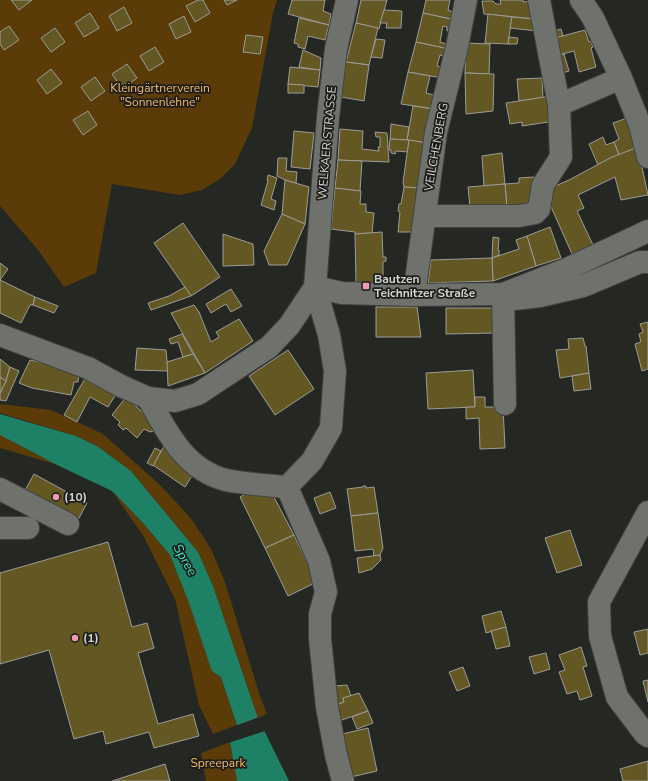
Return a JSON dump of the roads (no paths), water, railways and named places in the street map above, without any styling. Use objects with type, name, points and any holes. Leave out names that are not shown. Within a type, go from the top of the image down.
[{"type":"street","name":"WELKAER STRASSE","points":[[315,287],[336,48],[347,0]]},
{"type":"street","name":"VEILCHENBERG","points":[[414,295],[436,132],[457,47],[466,0]]},
{"type":"street","points":[[425,216],[519,216],[535,213],[539,209],[543,185],[562,157],[559,105],[539,0]]},
{"type":"street","points":[[581,0],[593,18],[621,78],[640,125],[648,157]]},
{"type":"street","points":[[559,105],[621,78]]},
{"type":"street","points":[[315,287],[342,293],[414,295],[503,294],[567,269],[648,231]]},
{"type":"street","points":[[503,294],[515,299],[540,296],[583,286],[640,262],[648,262]]},
{"type":"street","points":[[0,335],[88,368],[121,386],[148,398],[175,401],[198,394],[268,347],[289,326],[315,287]]},
{"type":"street","points":[[287,487],[312,461],[331,428],[334,371],[329,335],[315,287]]},
{"type":"street","points":[[503,294],[505,404]]},
{"type":"street","points":[[148,398],[167,433],[181,453],[202,471],[226,480],[287,487]]},
{"type":"street","points":[[287,487],[319,561],[326,592],[320,614],[320,639],[327,707],[342,781]]},
{"type":"street","points":[[0,489],[68,524]]},
{"type":"street","points":[[648,512],[599,602],[600,636],[617,697],[648,736]]},
{"type":"street","points":[[0,528],[28,528]]},
{"type":"water","name":"Spree","points":[[0,414],[76,436],[97,446],[131,471],[198,552],[213,586],[258,718],[289,781],[237,781],[230,742],[237,725],[221,677],[212,671],[188,600],[170,555],[144,524],[112,491],[55,464],[0,435]]},
{"type":"place","name":"Bautzen Teichnitzer Straße","points":[[366,286]]},
{"type":"place","name":"(10)","points":[[56,497]]},
{"type":"place","name":"(1)","points":[[75,638]]},
{"type":"park label","name":"Kleingärtnerverein \"Sonnenlehne\"","points":[[160,95]]},
{"type":"park label","name":"Spreepark","points":[[218,763]]}]
